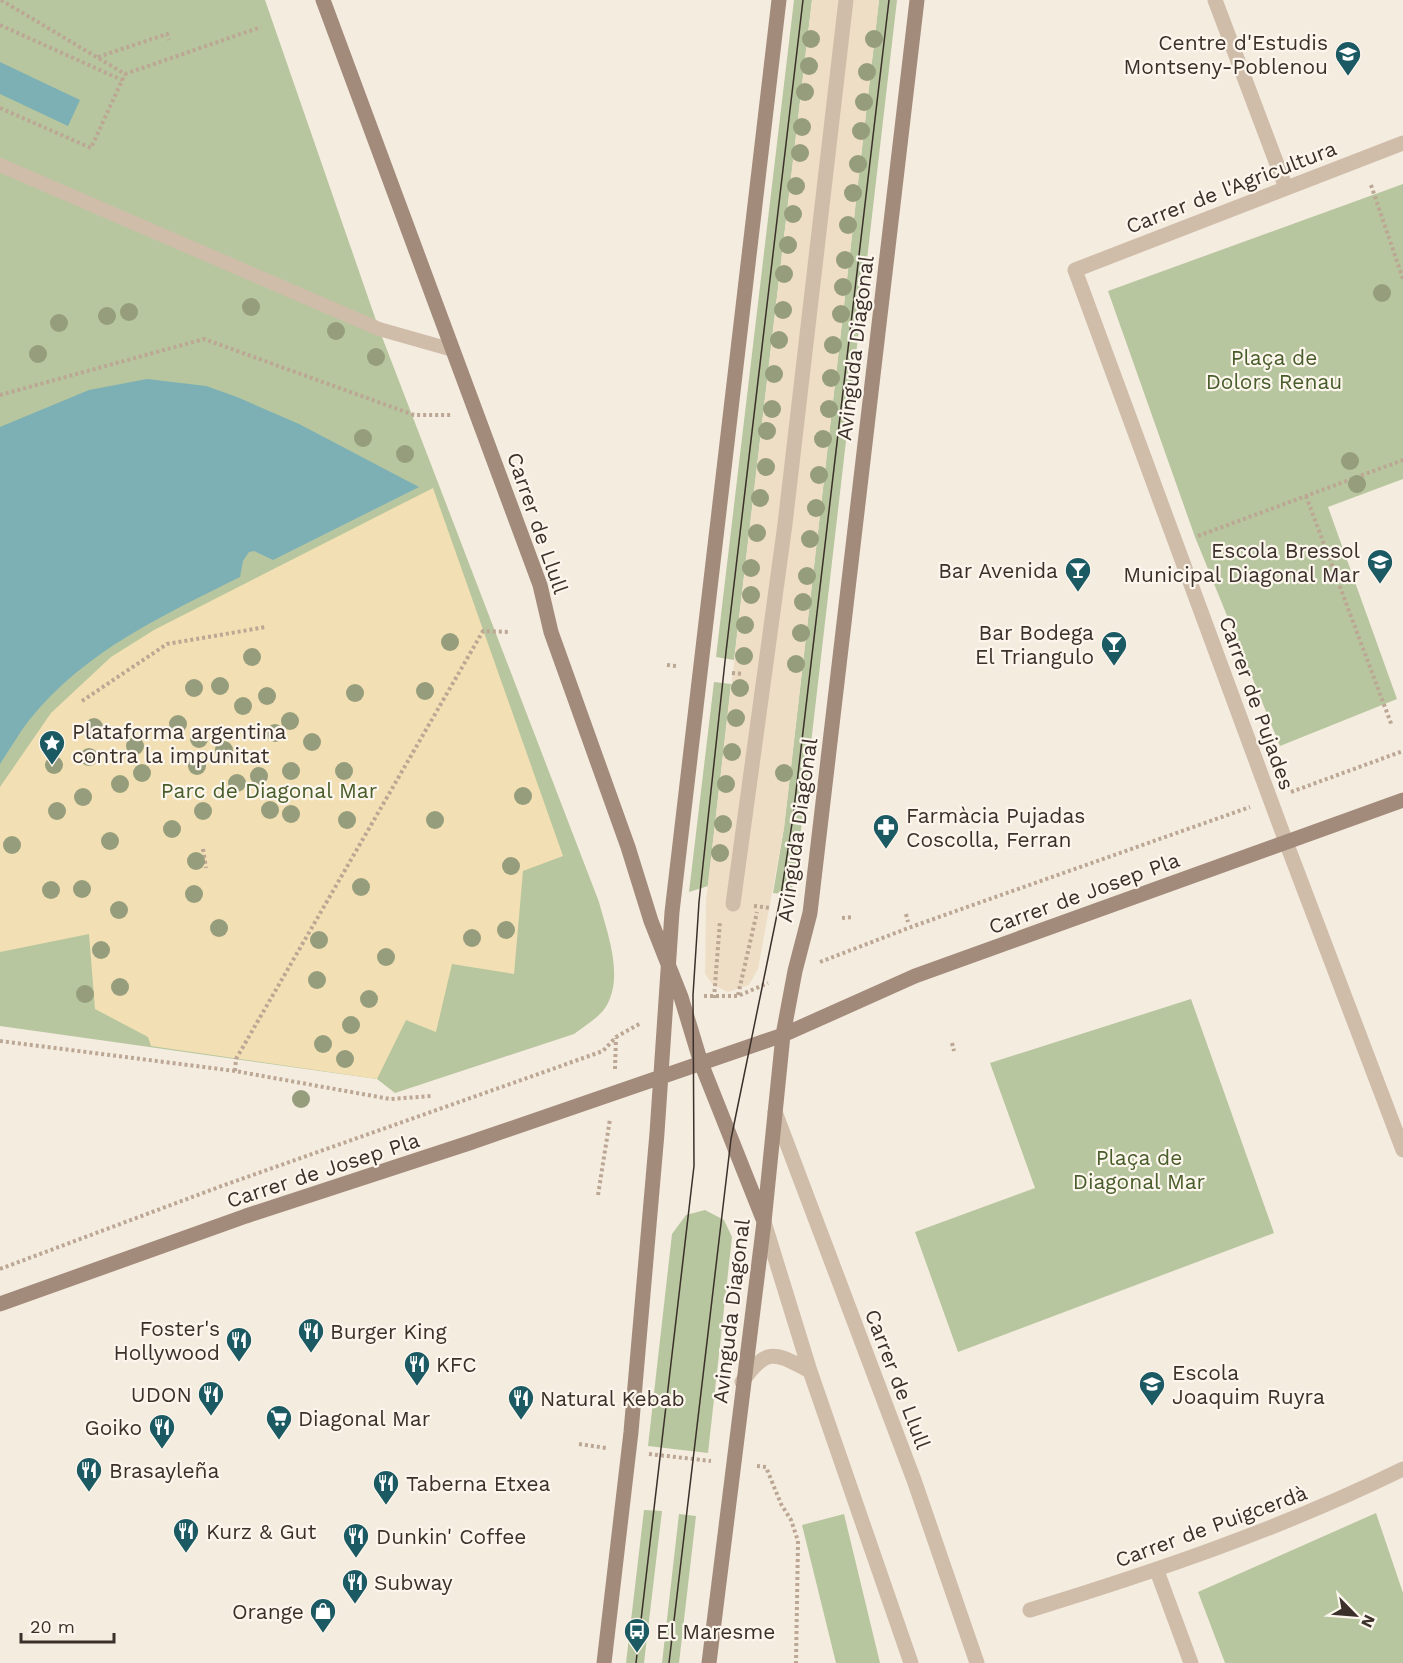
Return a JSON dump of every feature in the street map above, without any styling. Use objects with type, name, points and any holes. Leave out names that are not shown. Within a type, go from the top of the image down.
[{"type":"street","name":"Carrer de Llull","points":[[323,0],[540,585],[551,632],[701,1063],[764,1222]]},
{"type":"street","points":[[604,1663],[627,1473],[661,1078],[672,912],[778,0]]},
{"type":"street","points":[[733,904],[785,524],[846,0]]},
{"type":"street","name":"Avinguda Diagonal","points":[[709,1663],[742,1382],[764,1222],[783,1035],[795,971],[810,913],[917,0]]},
{"type":"street","points":[[1215,0],[1286,188]]},
{"type":"street","name":"Carrer de l'Agricultura","points":[[1074,270],[1403,143]]},
{"type":"street","name":"Carrer de Pujades","points":[[1074,270],[1403,1150]]},
{"type":"street","name":"Carrer de Josep Pla","points":[[0,1304],[246,1216],[783,1035],[915,976],[1403,800]]},
{"type":"street","name":"Carrer de Llull","points":[[775,1112],[914,1480],[977,1663]]},
{"type":"street","points":[[764,1222],[810,1371],[911,1663]]},
{"type":"street","points":[[742,1382],[757,1360],[775,1356],[810,1371]]},
{"type":"street","name":"Carrer de Puigcerdà","points":[[1030,1610],[1157,1571],[1334,1503],[1403,1469]]},
{"type":"street","points":[[1157,1571],[1191,1663]]},
{"type":"lane","points":[[0,165],[379,329],[453,350]]},
{"type":"path","points":[[2,0],[125,74]]},
{"type":"path","points":[[0,25],[122,80]]},
{"type":"path","points":[[0,108],[91,148],[125,74],[261,27]]},
{"type":"path","points":[[98,57],[167,34],[169,40]]},
{"type":"path","points":[[1371,185],[1403,279]]},
{"type":"path","points":[[0,395],[204,339],[414,415],[477,415]]},
{"type":"path","points":[[1195,537],[1403,460]]},
{"type":"path","points":[[1306,496],[1392,726]]},
{"type":"path","points":[[82,701],[167,644],[266,627]]},
{"type":"path","points":[[235,1071],[236,1059],[483,631],[509,632]]},
{"type":"path","points":[[667,665],[676,666]]},
{"type":"path","points":[[1290,792],[1403,751]]},
{"type":"path","name":"Carrer de Josep Pla","points":[[845,953],[910,927],[1242,810]]},
{"type":"path","points":[[203,849],[206,868]]},
{"type":"path","points":[[906,914],[908,922]]},
{"type":"path","points":[[842,918],[854,917]]},
{"type":"path","points":[[714,998],[738,996]]},
{"type":"path","name":"Carrer de Josep Pla","points":[[0,1269],[219,1187],[603,1051],[616,1037]]},
{"type":"path","points":[[0,1041],[235,1071],[390,1099],[432,1096]]},
{"type":"path","points":[[952,1043],[954,1052]]},
{"type":"path","points":[[598,1195],[604,1162]]},
{"type":"path","points":[[579,1444],[607,1448]]},
{"type":"path","points":[[645,1453],[714,1461]]},
{"type":"path","points":[[749,1464],[766,1467],[781,1504],[791,1520],[798,1541],[796,1663]]},
{"type":"green space","name":"Parc de Diagonal Mar","points":[[0,0],[265,0],[379,329],[599,902],[614,966],[612,991],[602,1012],[574,1034],[395,1093],[377,1079],[0,1026]]},
{"type":"green space","points":[[794,0],[812,0],[734,660],[716,657]]},
{"type":"green space","points":[[879,0],[897,0],[801,830],[791,895],[773,893],[784,828]]},
{"type":"green space","name":"Plaça de Dolors Renau","points":[[1403,184],[1403,479],[1328,507],[1397,699],[1280,746],[1195,537],[1108,291]]},
{"type":"green space","points":[[714,682],[731,684],[708,886],[689,892]]},
{"type":"green space","name":"Plaça de Diagonal Mar","points":[[1191,999],[1274,1233],[958,1352],[915,1232],[1035,1188],[990,1063]]},
{"type":"green space","points":[[705,1210],[724,1220],[732,1237],[708,1453],[648,1446],[672,1234],[686,1215]]},
{"type":"green space","points":[[644,1510],[662,1511],[644,1663],[626,1663]]},
{"type":"green space","points":[[1376,1513],[1403,1593],[1403,1663],[1225,1663],[1198,1592]]},
{"type":"green space","points":[[679,1514],[696,1516],[679,1663],[662,1663]]},
{"type":"green space","points":[[844,1514],[880,1663],[836,1663],[802,1525]]},
{"type":"sand","points":[[433,488],[563,856],[523,871],[514,974],[452,964],[436,1032],[406,1020],[377,1079],[151,1046],[148,1037],[95,1009],[89,934],[0,952],[0,787],[51,713],[111,657],[154,630]]},
{"type":"shaded area","points":[[812,0],[879,0],[784,828],[758,969],[749,985],[728,992],[713,985],[705,974],[706,900]]},
{"type":"water","points":[[0,62],[80,100],[68,126],[0,94]]},
{"type":"water","points":[[147,379],[206,386],[237,397],[299,424],[419,487],[273,560],[254,551],[249,552],[243,561],[240,577],[155,620],[101,654],[76,673],[30,719],[0,764],[0,427],[89,390]]},
{"type":"tram line","points":[[636,1663],[694,1166],[693,995],[699,902],[726,652],[803,0]]},
{"type":"tram line","points":[[669,1663],[731,1139],[781,895],[793,817],[889,0]]},
{"type":"place","name":"Centre d'Estudis Montseny-Poblenou","points":[[1348,77]]},
{"type":"place","name":"Escola Bressol Municipal Diagonal Mar","points":[[1380,585]]},
{"type":"place","name":"Bar Avenida","points":[[1078,593]]},
{"type":"place","name":"Bar Bodega El Triangulo","points":[[1114,667]]},
{"type":"place","name":"Plataforma argentina contra la impunitat","points":[[52,766]]},
{"type":"place","name":"Farmàcia Pujadas Coscolla, Ferran","points":[[886,850]]},
{"type":"place","name":"Burger King","points":[[311,1354]]},
{"type":"place","name":"Foster's Hollywood","points":[[239,1363]]},
{"type":"place","name":"KFC","points":[[417,1387]]},
{"type":"place","name":"Escola Joaquim Ruyra","points":[[1152,1407]]},
{"type":"place","name":"UDON","points":[[211,1417]]},
{"type":"place","name":"Natural Kebab","points":[[521,1421]]},
{"type":"place","name":"Diagonal Mar","points":[[279,1441]]},
{"type":"place","name":"Goiko","points":[[162,1450]]},
{"type":"place","name":"Brasayleña","points":[[89,1493]]},
{"type":"place","name":"Taberna Etxea","points":[[386,1506]]},
{"type":"place","name":"Kurz & Gut","points":[[186,1554]]},
{"type":"place","name":"Dunkin' Coffee","points":[[356,1559]]},
{"type":"place","name":"Subway","points":[[355,1605]]},
{"type":"place","name":"Orange","points":[[323,1634]]},
{"type":"place","name":"El Maresme","points":[[637,1654]]}]
